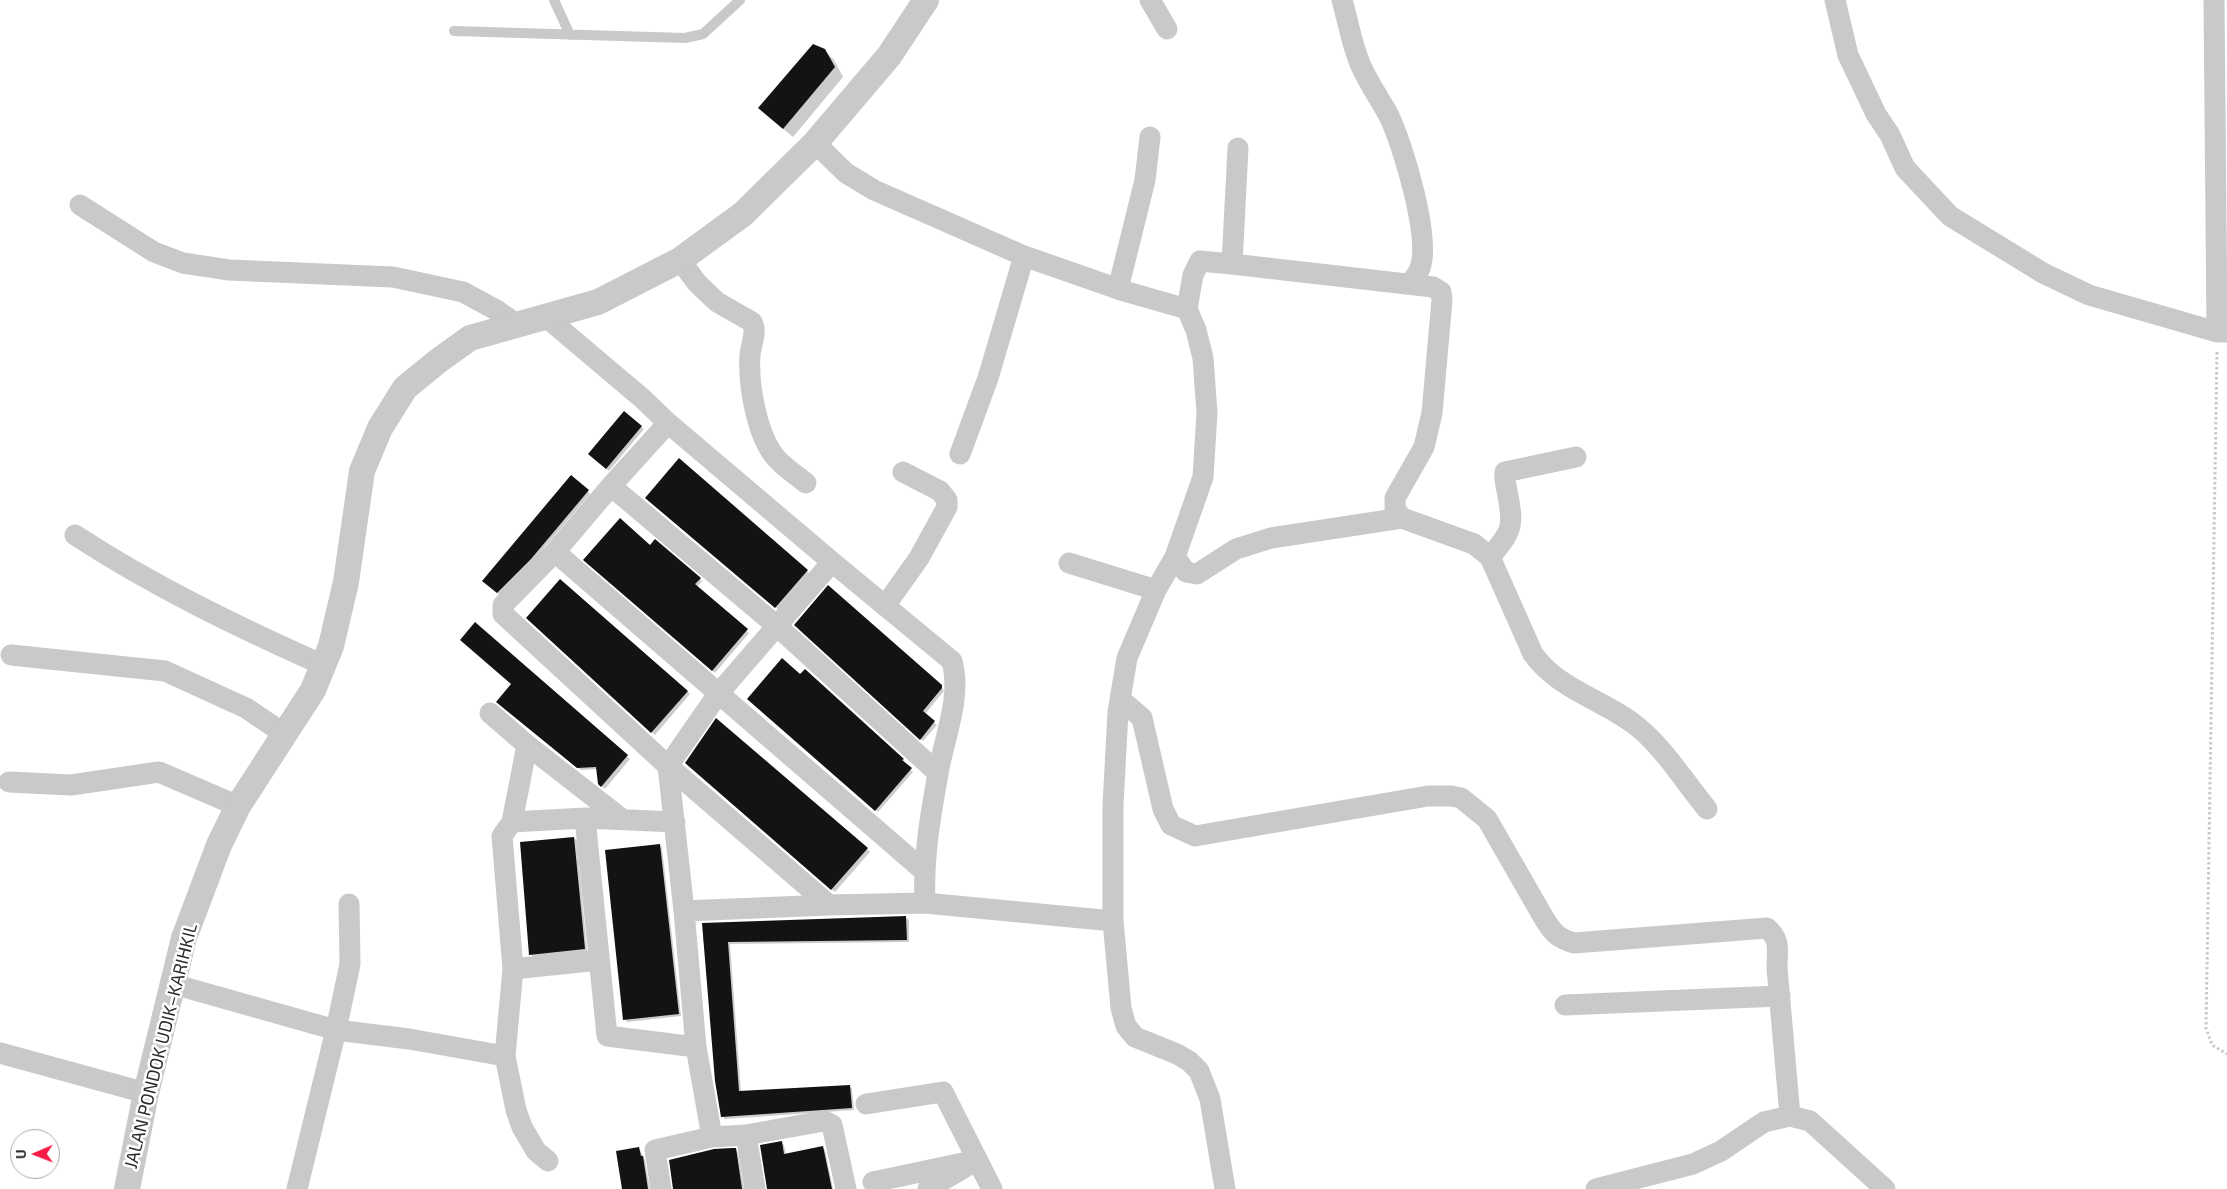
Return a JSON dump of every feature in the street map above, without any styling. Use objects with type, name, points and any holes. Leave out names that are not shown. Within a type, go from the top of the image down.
[{"type":"street","name":"JALAN PONDOK UDIK–KARIHKIL","points":[[127,1189],[146,1093],[184,938],[219,845],[238,806],[283,733],[313,690],[331,646],[346,582],[362,470],[380,428],[405,388],[470,338],[598,302],[680,260],[743,214],[815,143],[889,56],[926,0]]},
{"type":"street","points":[[1150,0],[1167,29]]},
{"type":"street","points":[[1342,0],[1360,64],[1388,116],[1398,139],[1411,180],[1421,232],[1422,254],[1420,268],[1410,284]]},
{"type":"street","points":[[1835,0],[1848,56],[1876,114],[1890,135],[1905,168],[1950,216],[2042,273],[2089,295],[2222,332],[2214,0]]},
{"type":"street","points":[[1118,289],[1145,180],[1150,137]]},
{"type":"street","points":[[815,143],[846,173],[859,182],[1024,256],[1118,289],[1187,309]]},
{"type":"street","points":[[1232,264],[1238,148]]},
{"type":"street","points":[[80,205],[154,252],[183,263],[229,270],[393,276],[463,292],[498,311],[518,325]]},
{"type":"street","points":[[960,454],[988,378],[1024,256]]},
{"type":"street","points":[[680,260],[697,283],[717,302],[752,322],[755,330],[750,355],[751,381],[754,405],[767,445],[776,458],[806,483]]},
{"type":"street","points":[[1224,1189],[1210,1099],[1199,1071],[1189,1061],[1177,1054],[1135,1037],[1126,1026],[1121,1008],[1113,921],[1113,806],[1120,699],[1127,658],[1156,590],[1175,557],[1203,477],[1206,413],[1203,358],[1196,330],[1187,309],[1193,275],[1200,261],[1410,284],[1433,287],[1441,292],[1442,300],[1432,413],[1424,447],[1395,498],[1395,509],[1402,518]]},
{"type":"street","points":[[546,317],[832,562],[952,661],[955,674],[955,692],[938,774],[924,870],[925,903]]},
{"type":"street","points":[[668,423],[555,552],[503,605],[503,614],[668,766],[829,905]]},
{"type":"street","points":[[1490,557],[1504,541],[1511,528],[1512,516],[1504,478],[1505,472],[1576,456]]},
{"type":"street","points":[[885,606],[919,558],[947,507],[947,500],[940,491],[903,472]]},
{"type":"street","points":[[611,486],[778,627],[938,774]]},
{"type":"street","points":[[1175,557],[1186,572],[1197,574],[1236,550],[1271,538],[1402,518],[1474,544],[1490,557],[1533,654],[1542,667],[1564,683],[1634,724],[1654,742],[1707,809]]},
{"type":"street","points":[[76,535],[121,565],[257,635],[323,665]]},
{"type":"street","points":[[555,552],[924,870]]},
{"type":"street","points":[[712,1137],[696,1047],[684,911],[668,766],[718,694],[778,627],[832,562]]},
{"type":"street","points":[[1069,563],[1156,590]]},
{"type":"street","points":[[11,655],[165,671],[246,708],[283,733]]},
{"type":"street","points":[[1120,699],[1142,718],[1163,809],[1171,825],[1194,836],[1428,796],[1451,796],[1461,798],[1487,819],[1555,935],[1574,943],[1767,928],[1775,935],[1778,945],[1780,996],[1790,1116]]},
{"type":"street","points":[[490,713],[527,745],[622,819]]},
{"type":"street","points":[[527,745],[512,822],[502,836],[513,969],[504,1056],[516,1110],[522,1127],[536,1151],[548,1161]]},
{"type":"street","points":[[9,782],[71,784],[159,772],[238,806]]},
{"type":"street","points":[[512,822],[585,818],[675,822]]},
{"type":"street","points":[[585,818],[607,1036],[696,1047]]},
{"type":"street","points":[[684,911],[925,903],[1113,921]]},
{"type":"street","points":[[297,1189],[336,1030],[350,964],[350,904]]},
{"type":"street","points":[[513,969],[599,960]]},
{"type":"street","points":[[173,984],[336,1030],[409,1039],[504,1056]]},
{"type":"street","points":[[1565,1005],[1780,996]]},
{"type":"street","points":[[0,1054],[146,1093]]},
{"type":"street","points":[[866,1104],[943,1092],[992,1189]]},
{"type":"street","points":[[1596,1189],[1693,1164],[1720,1151],[1764,1122],[1790,1116],[1810,1121],[1885,1189]]},
{"type":"street","points":[[660,1189],[656,1150],[712,1137],[746,1135],[824,1121],[832,1125],[846,1189]]},
{"type":"street","points":[[746,1135],[755,1189]]},
{"type":"street","points":[[873,1182],[977,1160]]},
{"type":"street","points":[[928,1189],[977,1160]]},
{"type":"lane","points":[[554,0],[570,35]]},
{"type":"lane","points":[[454,31],[685,38],[703,34],[740,0]]},
{"type":"path","points":[[2222,332],[2206,1028],[2212,1045],[2227,1054]]},
{"type":"building","points":[[813,44],[825,49],[835,67],[783,129],[758,108]]},
{"type":"building","points":[[624,411],[642,426],[606,469],[588,454]]},
{"type":"building","points":[[679,458],[808,570],[775,608],[645,498]]},
{"type":"building","points":[[571,475],[589,490],[531,559],[497,593],[482,581]]},
{"type":"building","points":[[620,518],[650,545],[655,539],[701,578],[695,584],[748,629],[712,671],[583,560]]},
{"type":"building","points":[[560,579],[688,691],[651,733],[526,618]]},
{"type":"building","points":[[828,585],[942,685],[942,688],[923,711],[935,721],[920,740],[794,625]]},
{"type":"building","points":[[475,622],[628,755],[601,787],[598,784],[596,767],[577,768],[496,702],[511,684],[460,640]]},
{"type":"building","points":[[782,658],[800,674],[805,669],[912,768],[875,811],[747,699]]},
{"type":"building","points":[[716,718],[868,848],[831,890],[685,763]]},
{"type":"building","points":[[574,837],[585,949],[529,955],[520,842]]},
{"type":"building","points":[[660,844],[679,1014],[623,1020],[605,850]]},
{"type":"building","points":[[906,916],[907,940],[728,942],[739,1091],[850,1085],[852,1108],[721,1117],[715,1081],[702,923]]},
{"type":"building","points":[[782,1141],[784,1154],[823,1146],[832,1189],[767,1189],[760,1145]]},
{"type":"building","points":[[639,1147],[641,1156],[643,1156],[648,1189],[622,1189],[616,1151]]},
{"type":"building","points":[[736,1148],[742,1189],[673,1189],[669,1160],[714,1149]]}]
